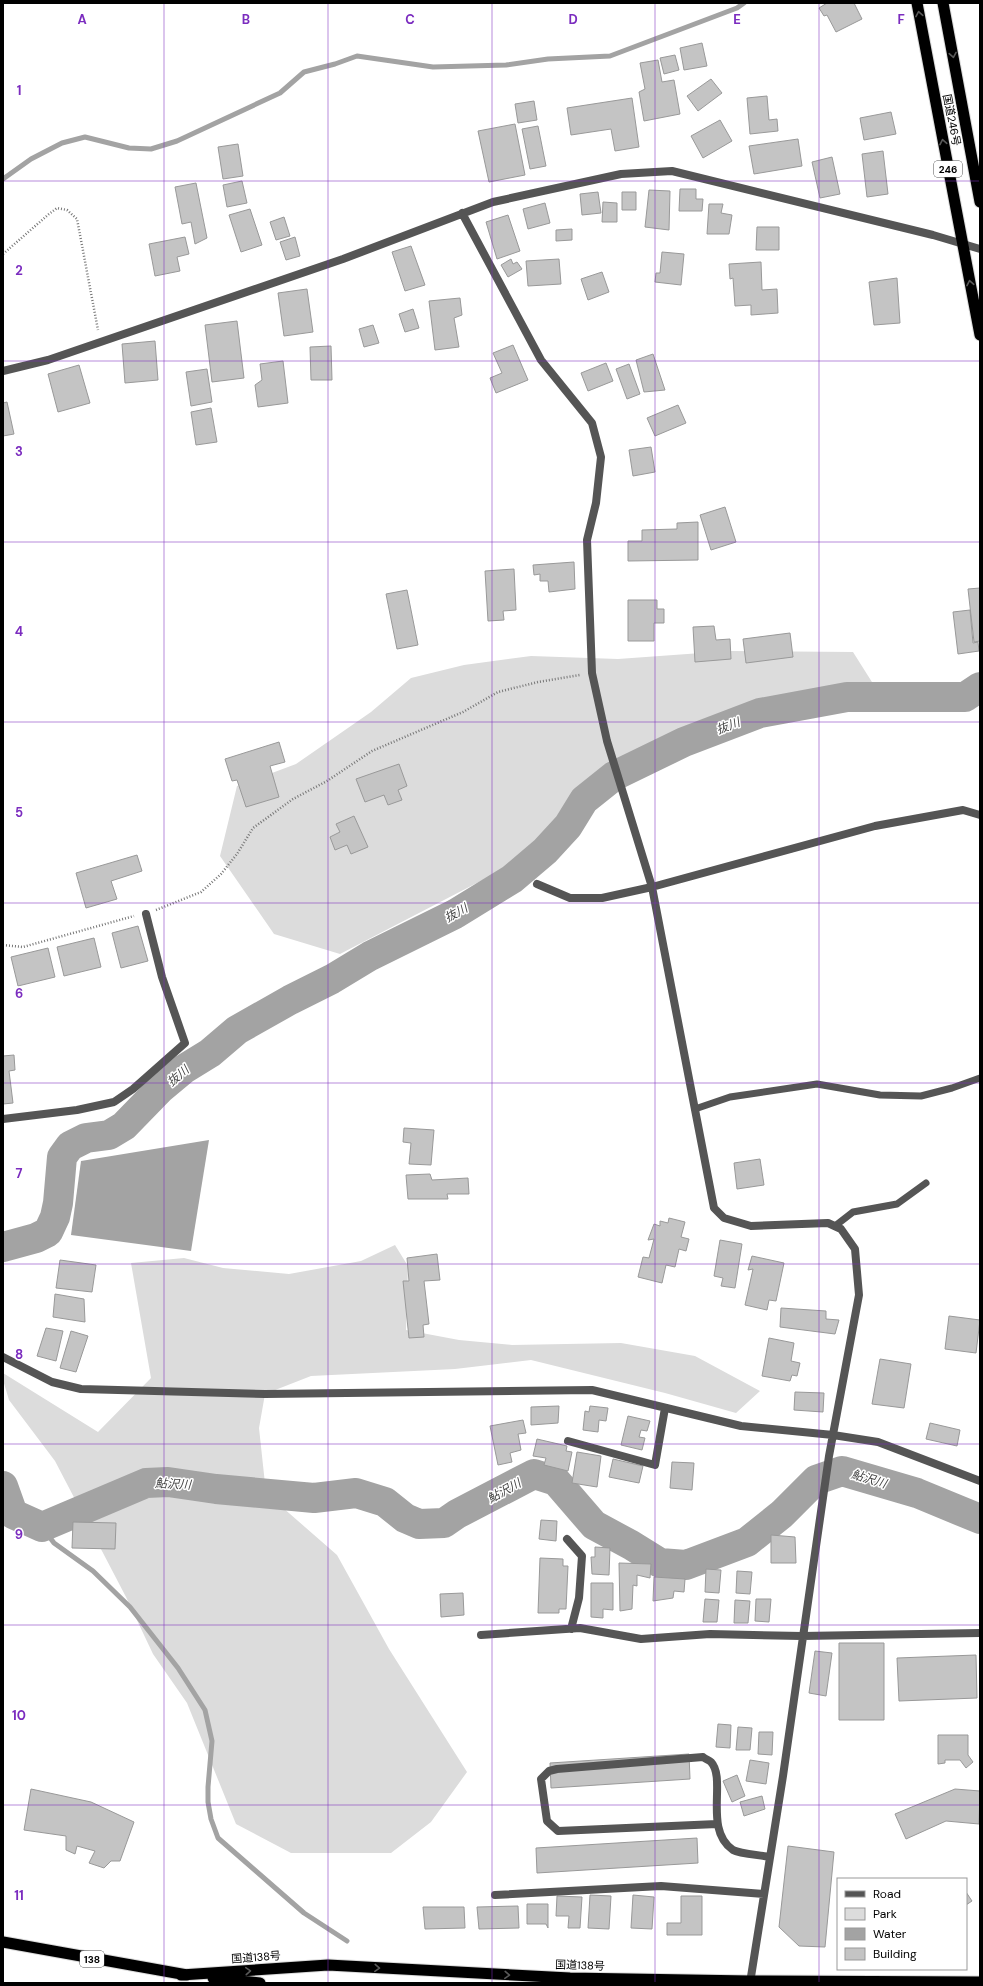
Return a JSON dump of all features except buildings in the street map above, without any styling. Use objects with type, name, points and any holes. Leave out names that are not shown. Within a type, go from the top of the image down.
[{"type":"highway","name":"国道246号","points":[[917,3],[980,335]]},
{"type":"highway","name":"国道246号","points":[[943,3],[980,202]]},
{"type":"highway","name":"国道138号","points":[[3,1942],[181,1975],[260,1983]]},
{"type":"highway","name":"国道138号","points":[[181,1975],[328,1966],[570,1978],[750,1982],[980,1982]]},
{"type":"street","points":[[3,371],[48,360],[343,259],[494,202],[621,174],[672,171],[980,249]]},
{"type":"street","points":[[462,213],[541,360],[592,423],[594,429],[601,457],[596,503],[587,540],[592,673],[613,763],[652,887],[714,1208],[724,1218],[751,1226],[828,1223],[841,1228],[855,1249],[859,1295],[829,1456],[783,1776],[750,1982]]},
{"type":"street","points":[[537,884],[570,898],[602,898],[652,887],[875,826],[963,810],[980,815]]},
{"type":"street","points":[[3,1119],[77,1110],[114,1102],[133,1089],[185,1043],[162,977],[146,914]]},
{"type":"street","points":[[3,1357],[52,1382],[81,1389],[265,1394],[592,1390],[741,1426],[833,1435],[878,1442],[980,1481]]},
{"type":"street","points":[[568,1441],[655,1465],[665,1408]]},
{"type":"street","points":[[567,1540],[582,1556],[579,1598],[571,1629]]},
{"type":"street","points":[[481,1635],[580,1628],[641,1639],[710,1634],[802,1636],[980,1633]]},
{"type":"street","points":[[717,1824],[558,1831],[547,1821],[541,1779],[549,1771],[557,1769],[703,1757],[711,1762],[716,1773],[717,1824],[723,1839],[734,1850],[770,1857]]},
{"type":"street","points":[[494,1894],[662,1886],[764,1894]]},
{"type":"lane","points":[[695,1110],[730,1096],[817,1084],[880,1095],[921,1096],[952,1088],[980,1078]]},
{"type":"lane","points":[[835,1226],[853,1212],[897,1204],[926,1183]]},
{"type":"path","points":[[3,254],[57,208],[67,210],[77,219],[100,342]]},
{"type":"path","points":[[3,945],[23,947],[146,914],[201,892],[221,874],[237,854],[253,828],[293,799],[327,781],[372,751],[463,712],[498,692],[538,682],[592,673]]},
{"type":"green space","points":[[729,651],[853,652],[877,690],[731,713],[598,804],[523,859],[340,954],[274,934],[220,856],[237,786],[296,764],[371,712],[411,678],[464,665],[531,656],[618,659]]},
{"type":"green space","points":[[395,1245],[408,1266],[406,1330],[459,1340],[512,1345],[621,1343],[695,1356],[760,1391],[736,1413],[665,1393],[531,1360],[455,1369],[311,1376],[265,1394],[259,1428],[266,1493],[337,1555],[389,1649],[467,1772],[431,1822],[391,1853],[291,1853],[236,1824],[187,1703],[153,1654],[126,1597],[55,1461],[9,1400],[3,1380],[3,1373],[98,1432],[151,1378],[131,1263],[184,1258],[223,1268],[289,1274],[361,1261]]},
{"type":"water","points":[[209,1140],[191,1251],[71,1235],[81,1161]]},
{"type":"waterway","points":[[3,179],[31,159],[62,143],[85,137],[129,148],[151,149],[177,141],[280,93],[304,72],[335,64],[357,56],[433,67],[506,65],[548,59],[610,56],[737,8],[744,3]]},
{"type":"waterway","name":"抜川","points":[[3,1247],[36,1238],[48,1232],[55,1217],[58,1203],[62,1157],[70,1146],[86,1138],[109,1135],[124,1126],[160,1089],[184,1069],[210,1053],[237,1030],[290,1000],[332,979],[370,956],[455,914],[512,879],[545,851],[568,826],[584,800],[614,776],[684,742],[760,713],[847,697],[965,697],[980,687]]},
{"type":"waterway","name":"鮎沢川","points":[[3,1486],[13,1514],[42,1527],[146,1483],[168,1482],[216,1489],[314,1498],[356,1493],[385,1502],[405,1518],[419,1524],[444,1523],[457,1514],[534,1474],[556,1481],[594,1525],[660,1563],[686,1565],[747,1542],[782,1514],[816,1480],[842,1471],[917,1493],[980,1519]]},
{"type":"waterway","points":[[42,1527],[54,1543],[93,1571],[130,1607],[178,1668],[205,1710],[212,1741],[208,1802],[211,1819],[218,1838],[304,1913],[347,1941]]}]
